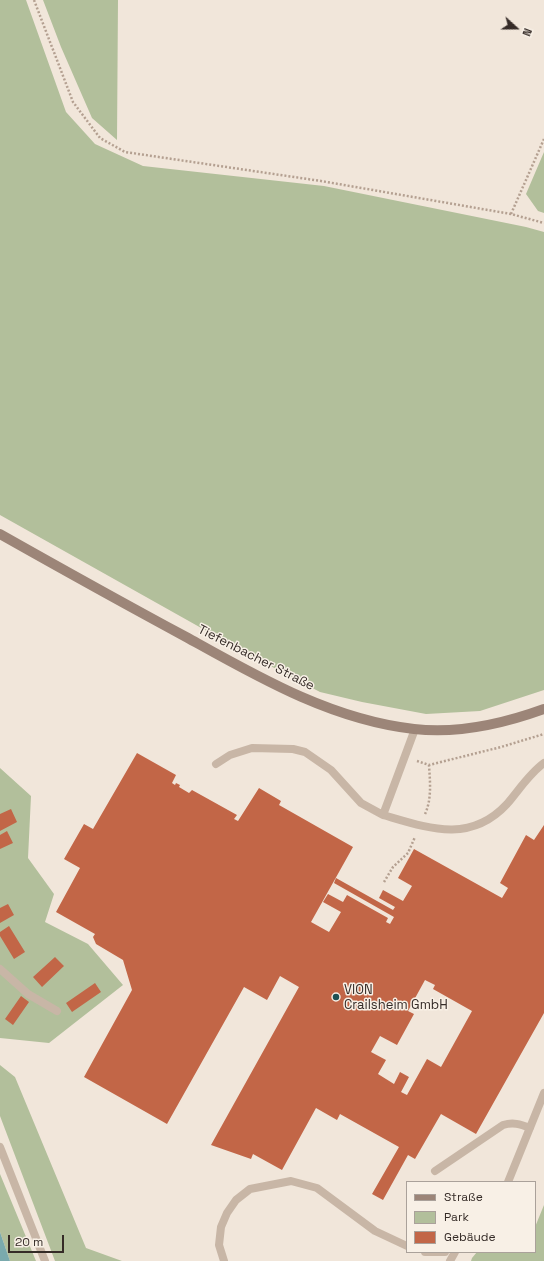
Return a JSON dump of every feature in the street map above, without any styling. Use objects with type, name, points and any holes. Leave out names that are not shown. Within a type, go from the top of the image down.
[{"type":"main road","name":"Tiefenbacher Straße","points":[[0,534],[257,676],[310,700],[349,714],[388,725],[415,729],[448,730],[484,726],[515,719],[544,708]]},
{"type":"lane","points":[[383,815],[415,729]]},
{"type":"lane","points":[[216,764],[230,755],[252,748],[299,750],[316,759],[331,770],[361,803],[383,815],[420,826],[447,830],[467,829],[485,822],[506,805],[537,768],[544,763]]},
{"type":"lane","points":[[0,969],[28,994],[57,1011]]},
{"type":"lane","points":[[508,1181],[544,1093]]},
{"type":"lane","points":[[435,1171],[503,1125],[520,1123],[530,1128]]},
{"type":"lane","points":[[0,1147],[45,1261]]},
{"type":"lane","points":[[224,1261],[219,1245],[221,1226],[226,1213],[236,1200],[250,1189],[291,1181],[317,1188],[376,1232],[406,1246]]},
{"type":"path","points":[[34,0],[73,102],[100,138],[125,152],[321,181],[511,214],[544,223]]},
{"type":"path","points":[[511,214],[544,139]]},
{"type":"path","points":[[405,757],[429,765],[544,734]]},
{"type":"path","points":[[429,765],[430,785]]},
{"type":"green space","points":[[0,0],[26,0],[66,112],[95,144],[143,166],[324,186],[526,227],[544,232],[544,690],[480,711],[426,714],[362,702],[320,692],[244,652],[0,515]]},
{"type":"green space","points":[[43,0],[118,0],[117,140],[92,118],[61,47]]},
{"type":"green space","points":[[544,152],[544,213],[538,211],[526,194]]},
{"type":"green space","points":[[0,768],[31,796],[28,858],[54,894],[45,922],[88,944],[123,985],[49,1043],[0,1038]]},
{"type":"green space","points":[[0,1065],[15,1077],[86,1248],[122,1261],[55,1261],[0,1116]]},
{"type":"green space","points":[[0,1174],[36,1261],[10,1261],[0,1232]]},
{"type":"green space","points":[[544,1205],[544,1261],[471,1261],[476,1253],[536,1253],[536,1225]]},
{"type":"water","points":[[0,1232],[10,1261],[0,1261]]},
{"type":"building","points":[[137,753],[176,775],[172,783],[175,785],[176,783],[180,785],[179,787],[189,793],[192,790],[237,815],[234,819],[238,821],[259,788],[281,801],[279,805],[353,847],[311,922],[329,932],[341,912],[323,902],[328,894],[343,902],[347,895],[388,918],[386,922],[390,924],[394,917],[334,883],[336,878],[393,910],[395,907],[379,898],[383,890],[403,901],[412,886],[398,878],[414,849],[502,898],[508,888],[500,883],[526,835],[534,840],[544,825],[544,1013],[476,1134],[441,1114],[415,1159],[408,1155],[383,1200],[372,1194],[399,1147],[340,1114],[337,1120],[316,1108],[282,1170],[253,1154],[251,1159],[211,1145],[299,987],[280,976],[267,1000],[244,987],[167,1124],[84,1077],[132,990],[123,960],[96,944],[93,937],[95,934],[56,912],[80,868],[64,859],[84,824],[93,829]],"holes":[[[425,980],[435,985],[433,989],[472,1011],[441,1067],[427,1059],[407,1095],[401,1092],[409,1077],[400,1072],[394,1084],[378,1074],[386,1060],[371,1052],[380,1036],[397,1045],[414,1014],[408,1011]]]},
{"type":"building","points":[[11,809],[17,822],[0,831],[0,814]]},
{"type":"building","points":[[7,831],[13,843],[0,849],[0,835]]},
{"type":"building","points":[[8,904],[14,915],[0,923],[0,908]]},
{"type":"building","points":[[9,926],[25,952],[14,959],[0,936],[0,932]]},
{"type":"building","points":[[55,957],[64,966],[42,987],[33,977]]},
{"type":"building","points":[[95,983],[101,992],[72,1012],[66,1003]]},
{"type":"building","points":[[21,996],[29,1002],[13,1025],[5,1019]]},
{"type":"place","name":"VION Crailsheim GmbH","points":[[336,997]]}]
